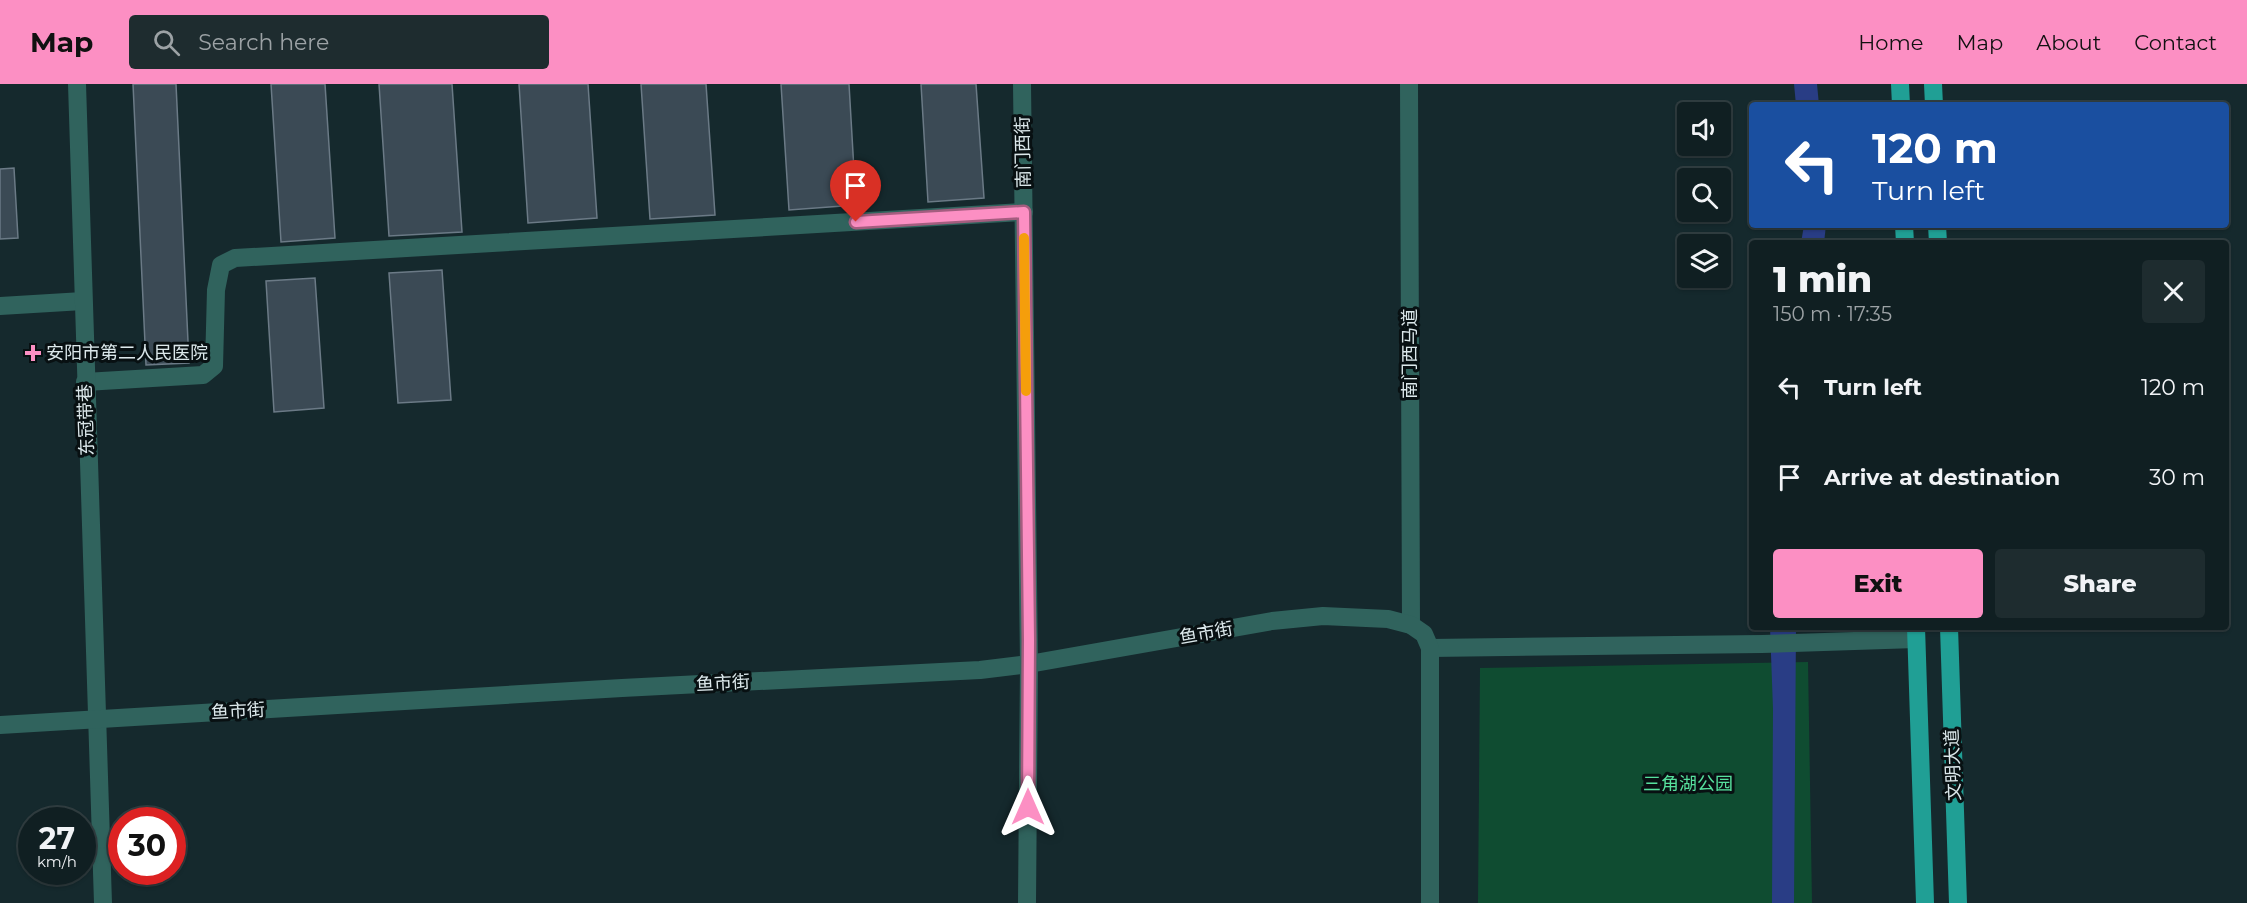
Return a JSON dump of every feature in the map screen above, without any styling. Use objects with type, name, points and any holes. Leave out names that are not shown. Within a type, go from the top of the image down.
[{"type":"main road","points":[[1900,84],[1901,102]]},
{"type":"main road","points":[[1933,84],[1934,102]]},
{"type":"main road","name":"文明大道","points":[[1949,630],[1958,903]]},
{"type":"main road","name":"文明大道","points":[[1916,633],[1925,903]]},
{"type":"street","name":"东冠带巷","points":[[76,84],[103,903]]},
{"type":"street","name":"南门西街","points":[[1022,84],[1029,664],[1027,903]]},
{"type":"street","name":"南门西马道","points":[[1409,84],[1411,625]]},
{"type":"street","points":[[85,382],[203,375],[214,366],[216,291],[221,265],[235,258],[1024,212]]},
{"type":"street","points":[[0,306],[83,301]]},
{"type":"street","name":"鱼市街","points":[[0,725],[622,688],[980,670],[1029,664],[1272,621],[1323,616],[1388,619],[1411,625]]},
{"type":"street","points":[[1411,625],[1424,634],[1430,648],[1430,903]]},
{"type":"street","points":[[1430,648],[1762,644],[1916,633]]},
{"type":"green space","name":"三角湖公园","points":[[1808,662],[1812,903],[1478,903],[1480,668]]},
{"type":"water","points":[[1794,84],[1817,84],[1819,102],[1796,102]]},
{"type":"water","points":[[1804,228],[1826,228],[1824,240],[1802,240]]},
{"type":"water","points":[[1770,630],[1796,630],[1794,903],[1772,903],[1773,709]]},
{"type":"building","points":[[133,84],[176,84],[189,363],[146,365]]},
{"type":"building","points":[[271,84],[325,84],[335,238],[281,242]]},
{"type":"building","points":[[379,84],[452,84],[462,232],[389,236]]},
{"type":"building","points":[[519,84],[588,84],[597,218],[528,223]]},
{"type":"building","points":[[641,84],[706,84],[715,215],[650,219]]},
{"type":"building","points":[[781,84],[849,84],[856,205],[789,210]]},
{"type":"building","points":[[921,84],[976,84],[984,198],[928,202]]},
{"type":"building","points":[[14,168],[18,238],[0,239],[0,169]]},
{"type":"building","points":[[442,270],[451,400],[398,403],[389,273]]},
{"type":"building","points":[[315,278],[324,408],[274,412],[266,281]]},
{"type":"slow traffic","points":[[1024,238],[1026,391]]},
{"type":"place","name":"安阳市第二人民医院","points":[[33,353]]},
{"type":"route","points":[[856,222],[1024,212],[1029,640],[1028,807]]}]
